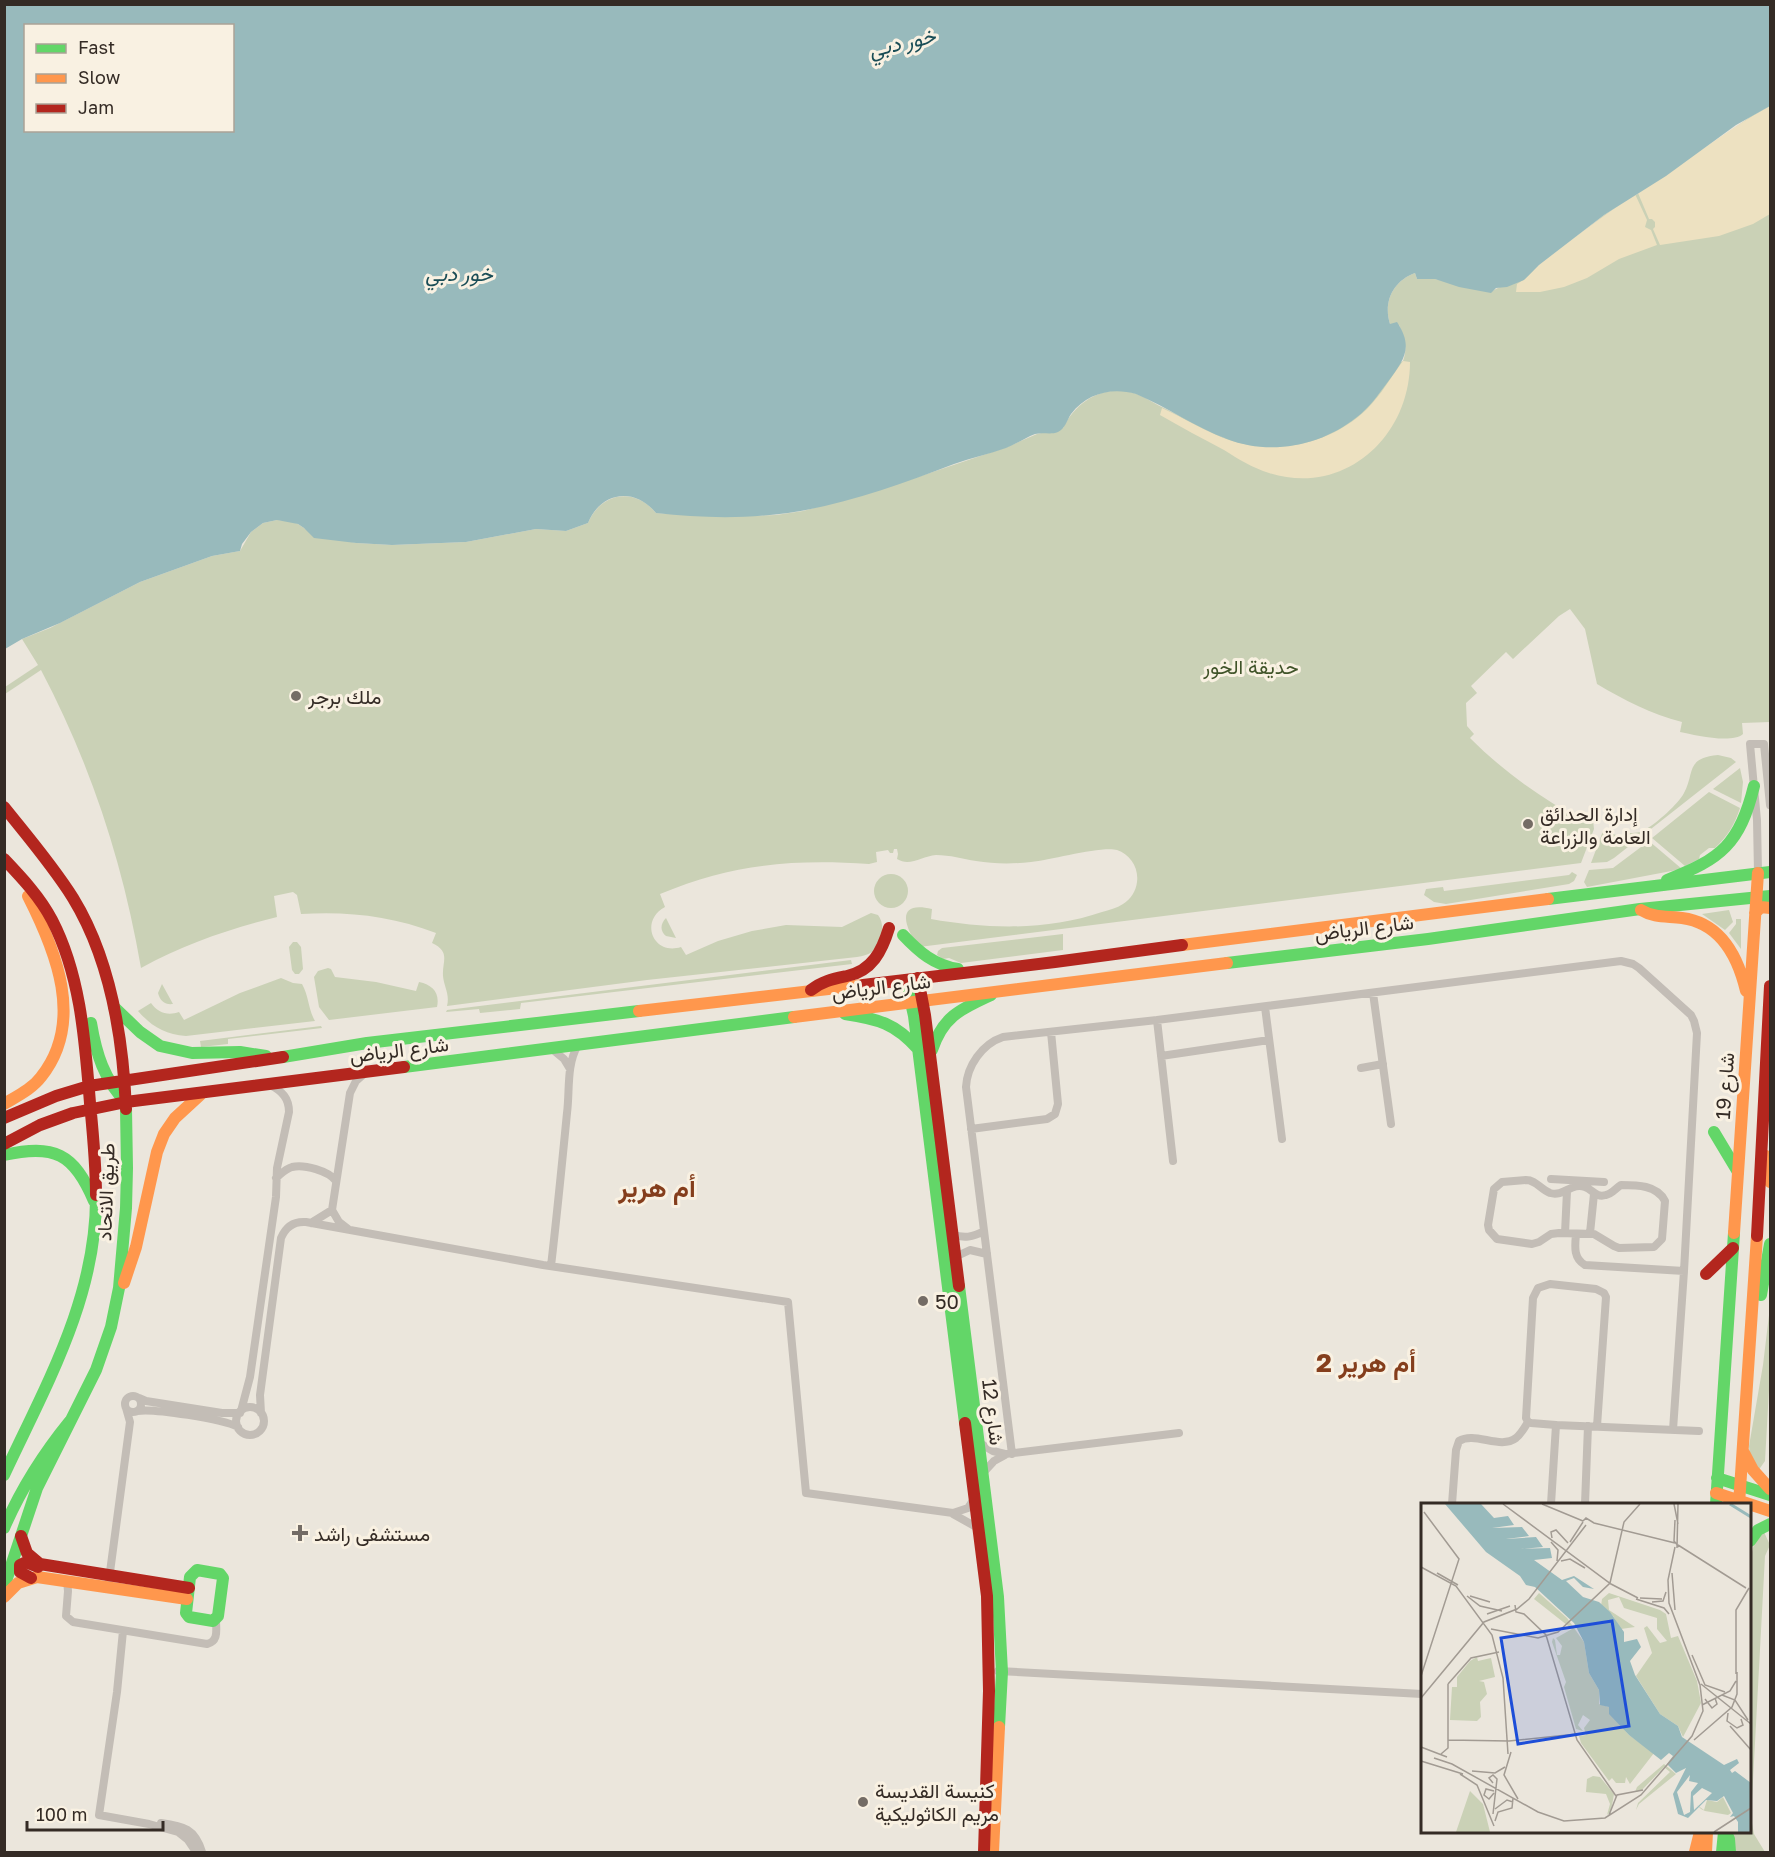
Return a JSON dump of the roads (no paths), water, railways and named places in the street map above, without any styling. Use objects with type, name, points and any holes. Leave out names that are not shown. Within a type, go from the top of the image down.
[{"type":"main road","points":[[1645,888],[1700,867],[1719,855],[1740,829],[1751,802],[1754,786]]},
{"type":"main road","name":"طريق الاتحاد","points":[[4,807],[55,872],[91,933],[102,963],[114,1007],[122,1052],[126,1102],[127,1190],[118,1304],[111,1329],[94,1376],[37,1487],[4,1587]]},
{"type":"main road","name":"طريق الاتحاد","points":[[4,860],[43,906],[55,927],[70,966],[85,1035],[96,1182],[96,1213],[90,1260],[72,1326],[60,1359],[5,1474]]},
{"type":"main road","points":[[4,1104],[29,1088],[43,1074],[58,1048],[64,1020],[63,990],[53,954],[36,912],[15,871]]},
{"type":"main road","name":"شارع الرياض","points":[[4,1118],[69,1090],[108,1082],[367,1043],[912,979],[1764,873]]},
{"type":"main road","name":"شارع 19","points":[[1716,1499],[1756,897],[1764,873]]},
{"type":"main road","name":"شارع الرياض","points":[[4,1144],[40,1125],[73,1113],[126,1102],[916,1001],[1428,939],[1640,909],[1770,896]]},
{"type":"main road","points":[[1755,913],[1761,907],[1770,908]]},
{"type":"main road","points":[[1640,909],[1653,916],[1696,921],[1722,937],[1731,949],[1741,970],[1749,1007]]},
{"type":"main road","points":[[810,991],[826,980],[858,973],[870,965],[882,950],[889,928]]},
{"type":"main road","points":[[903,935],[919,953],[931,962],[946,967],[977,971]]},
{"type":"main road","points":[[70,966],[80,982],[86,999],[97,1056],[108,1082],[126,1102]]},
{"type":"main road","points":[[912,979],[923,988],[924,993],[916,1001]]},
{"type":"main road","name":"شارع 12","points":[[912,979],[916,1001],[914,1016],[924,1054],[952,1234],[978,1442],[975,1459],[974,1499],[995,1671],[993,1852]]},
{"type":"main road","name":"شارع 19","points":[[1739,1503],[1753,1316],[1770,986]]},
{"type":"main road","points":[[829,1012],[884,1021],[902,1031],[924,1054],[945,1021],[962,1008],[998,991]]},
{"type":"main road","points":[[114,1007],[149,1039],[167,1048],[192,1053],[240,1052],[272,1059]]},
{"type":"main road","name":"شارع 12","points":[[924,1054],[975,1459],[982,1474],[1000,1623],[984,1852]]},
{"type":"main road","points":[[141,1077],[137,1090],[139,1095],[148,1100]]},
{"type":"main road","points":[[69,1090],[77,1101],[73,1113]]},
{"type":"main road","points":[[118,1304],[135,1247],[157,1152],[164,1134],[175,1118],[201,1094]]},
{"type":"main road","points":[[1714,1132],[1738,1172]]},
{"type":"main road","points":[[4,1155],[36,1149],[63,1155],[74,1164],[89,1187],[96,1213]]},
{"type":"main road","points":[[1762,1151],[1768,1162],[1770,1182]]},
{"type":"main road","points":[[1753,1316],[1761,1300],[1770,1244]]},
{"type":"main road","points":[[1706,1274],[1733,1248]]},
{"type":"main road","points":[[4,1528],[23,1487],[37,1464],[70,1421]]},
{"type":"main road","points":[[1742,1449],[1753,1470],[1770,1489]]},
{"type":"main road","points":[[1717,1478],[1770,1495]]},
{"type":"main road","points":[[1716,1499],[1739,1503]]},
{"type":"main road","points":[[1751,1506],[1770,1510]]},
{"type":"main road","points":[[1751,1538],[1762,1526],[1770,1524]]},
{"type":"main road","points":[[21,1536],[26,1553],[37,1563],[109,1581],[188,1594]]},
{"type":"main road","points":[[47,1566],[42,1568],[23,1563],[19,1569],[31,1578],[109,1581]]},
{"type":"main road","points":[[197,1570],[218,1573],[222,1576],[216,1620],[189,1617],[185,1611],[192,1574],[197,1570]]},
{"type":"main road","points":[[4,1597],[17,1584],[31,1578]]},
{"type":"main road","points":[[1695,1852],[1700,1833]]},
{"type":"main road","points":[[1706,1852],[1707,1833]]},
{"type":"main road","points":[[1722,1852],[1725,1833]]},
{"type":"main road","points":[[1726,1833],[1729,1839],[1730,1852]]},
{"type":"street","name":"شارع 19","points":[[1764,873],[1750,744],[1764,744],[1770,804]]},
{"type":"street","points":[[1009,1454],[966,1087],[967,1073],[974,1061],[989,1045],[998,1039],[1621,961],[1633,964],[1690,1016],[1697,1033],[1673,1430]]},
{"type":"street","points":[[1373,993],[1391,1124]]},
{"type":"street","points":[[1265,1007],[1282,1139]]},
{"type":"street","points":[[1157,1020],[1173,1161]]},
{"type":"street","points":[[971,1128],[1047,1119],[1055,1114],[1058,1104],[1051,1032]]},
{"type":"street","points":[[1161,1056],[1269,1040]]},
{"type":"street","points":[[551,1266],[570,1069],[572,1057],[578,1045]]},
{"type":"street","points":[[552,1049],[564,1059],[570,1069]]},
{"type":"street","points":[[1361,1068],[1383,1064]]},
{"type":"street","points":[[350,1230],[339,1222],[332,1210],[350,1093],[356,1081],[367,1072]]},
{"type":"street","points":[[270,1085],[285,1095],[289,1106],[276,1179],[276,1197],[248,1386],[237,1420],[238,1427],[244,1434],[258,1433],[264,1422],[260,1395],[281,1238],[293,1223],[311,1223],[551,1266],[788,1302],[806,1493],[953,1513],[965,1511],[974,1499]]},
{"type":"street","points":[[276,1179],[285,1170],[297,1167],[327,1173],[336,1181]]},
{"type":"street","points":[[1551,1179],[1581,1184],[1594,1194],[1602,1196],[1606,1196],[1621,1185],[1652,1188],[1658,1191],[1665,1201],[1663,1234],[1659,1244],[1649,1248],[1614,1246],[1599,1235],[1590,1233],[1555,1233],[1536,1244],[1528,1244],[1497,1239],[1489,1230],[1492,1194],[1502,1182],[1528,1179],[1552,1193],[1567,1191],[1581,1184],[1604,1182]]},
{"type":"street","points":[[1565,1233],[1567,1191]]},
{"type":"street","points":[[1590,1233],[1594,1194]]},
{"type":"street","points":[[311,1223],[332,1210]]},
{"type":"street","points":[[952,1234],[969,1237],[984,1231]]},
{"type":"street","points":[[1576,1234],[1576,1256],[1579,1262],[1585,1265],[1684,1272]]},
{"type":"street","points":[[955,1257],[970,1250],[987,1254]]},
{"type":"street","points":[[1452,1503],[1456,1450],[1459,1441],[1467,1438],[1510,1441],[1518,1436],[1528,1422],[1526,1413],[1533,1299],[1538,1287],[1550,1284],[1596,1289],[1604,1293],[1606,1297],[1585,1503]]},
{"type":"street","points":[[130,1422],[125,1402],[132,1396],[148,1402],[222,1413],[254,1408],[261,1413]]},
{"type":"street","points":[[109,1581],[130,1422],[141,1404],[139,1398]]},
{"type":"street","points":[[126,1408],[130,1412],[152,1410],[217,1421],[238,1427]]},
{"type":"street","points":[[1528,1422],[1699,1431]]},
{"type":"street","points":[[1551,1503],[1556,1425]]},
{"type":"street","points":[[978,1442],[993,1451],[1009,1454],[1179,1433]]},
{"type":"street","points":[[982,1474],[994,1461],[1009,1454]]},
{"type":"street","points":[[953,1513],[978,1528]]},
{"type":"street","points":[[67,1581],[66,1612],[68,1619],[73,1622],[207,1644],[216,1637],[216,1620]]},
{"type":"street","points":[[123,1631],[117,1692],[99,1815],[178,1832],[188,1840],[196,1852]]},
{"type":"street","points":[[995,1671],[1421,1694]]},
{"type":"street","points":[[149,1824],[161,1822],[187,1829],[198,1840],[202,1852]]},
{"type":"water","name":"خور دبي","points":[[4,5],[1770,5],[1770,106],[1736,125],[1666,176],[1604,215],[1539,265],[1524,280],[1507,287],[1496,288],[1491,293],[1459,287],[1435,279],[1417,279],[1415,273],[1401,281],[1389,300],[1388,316],[1390,324],[1397,322],[1402,331],[1405,339],[1405,354],[1377,397],[1343,427],[1328,435],[1295,445],[1278,447],[1243,444],[1215,434],[1136,394],[1118,391],[1100,394],[1085,401],[1077,407],[1058,432],[1035,434],[1006,448],[872,493],[830,505],[788,513],[739,517],[672,515],[656,513],[638,499],[619,496],[601,504],[588,523],[566,531],[536,529],[466,542],[392,545],[314,538],[298,524],[277,520],[263,523],[251,532],[240,551],[212,556],[140,582],[60,623],[5,649]]},
{"type":"place","name":"ملك برجر","points":[[296,696]]},
{"type":"place","name":"إدارة الحدائق العامة والزراعة","points":[[1528,824]]},
{"type":"place","name":"50","points":[[923,1301]]},
{"type":"place","name":"مستشفى راشد","points":[[300,1533]]},
{"type":"place","name":"كنيسة القديسة مريم الكاثوليكية","points":[[863,1802]]},
{"type":"district","name":"أم هرير","points":[[657,1187]]},
{"type":"district","name":"أم هرير 2","points":[[1366,1362]]},
{"type":"park label","name":"حديقة الخور","points":[[1251,666]]}]
